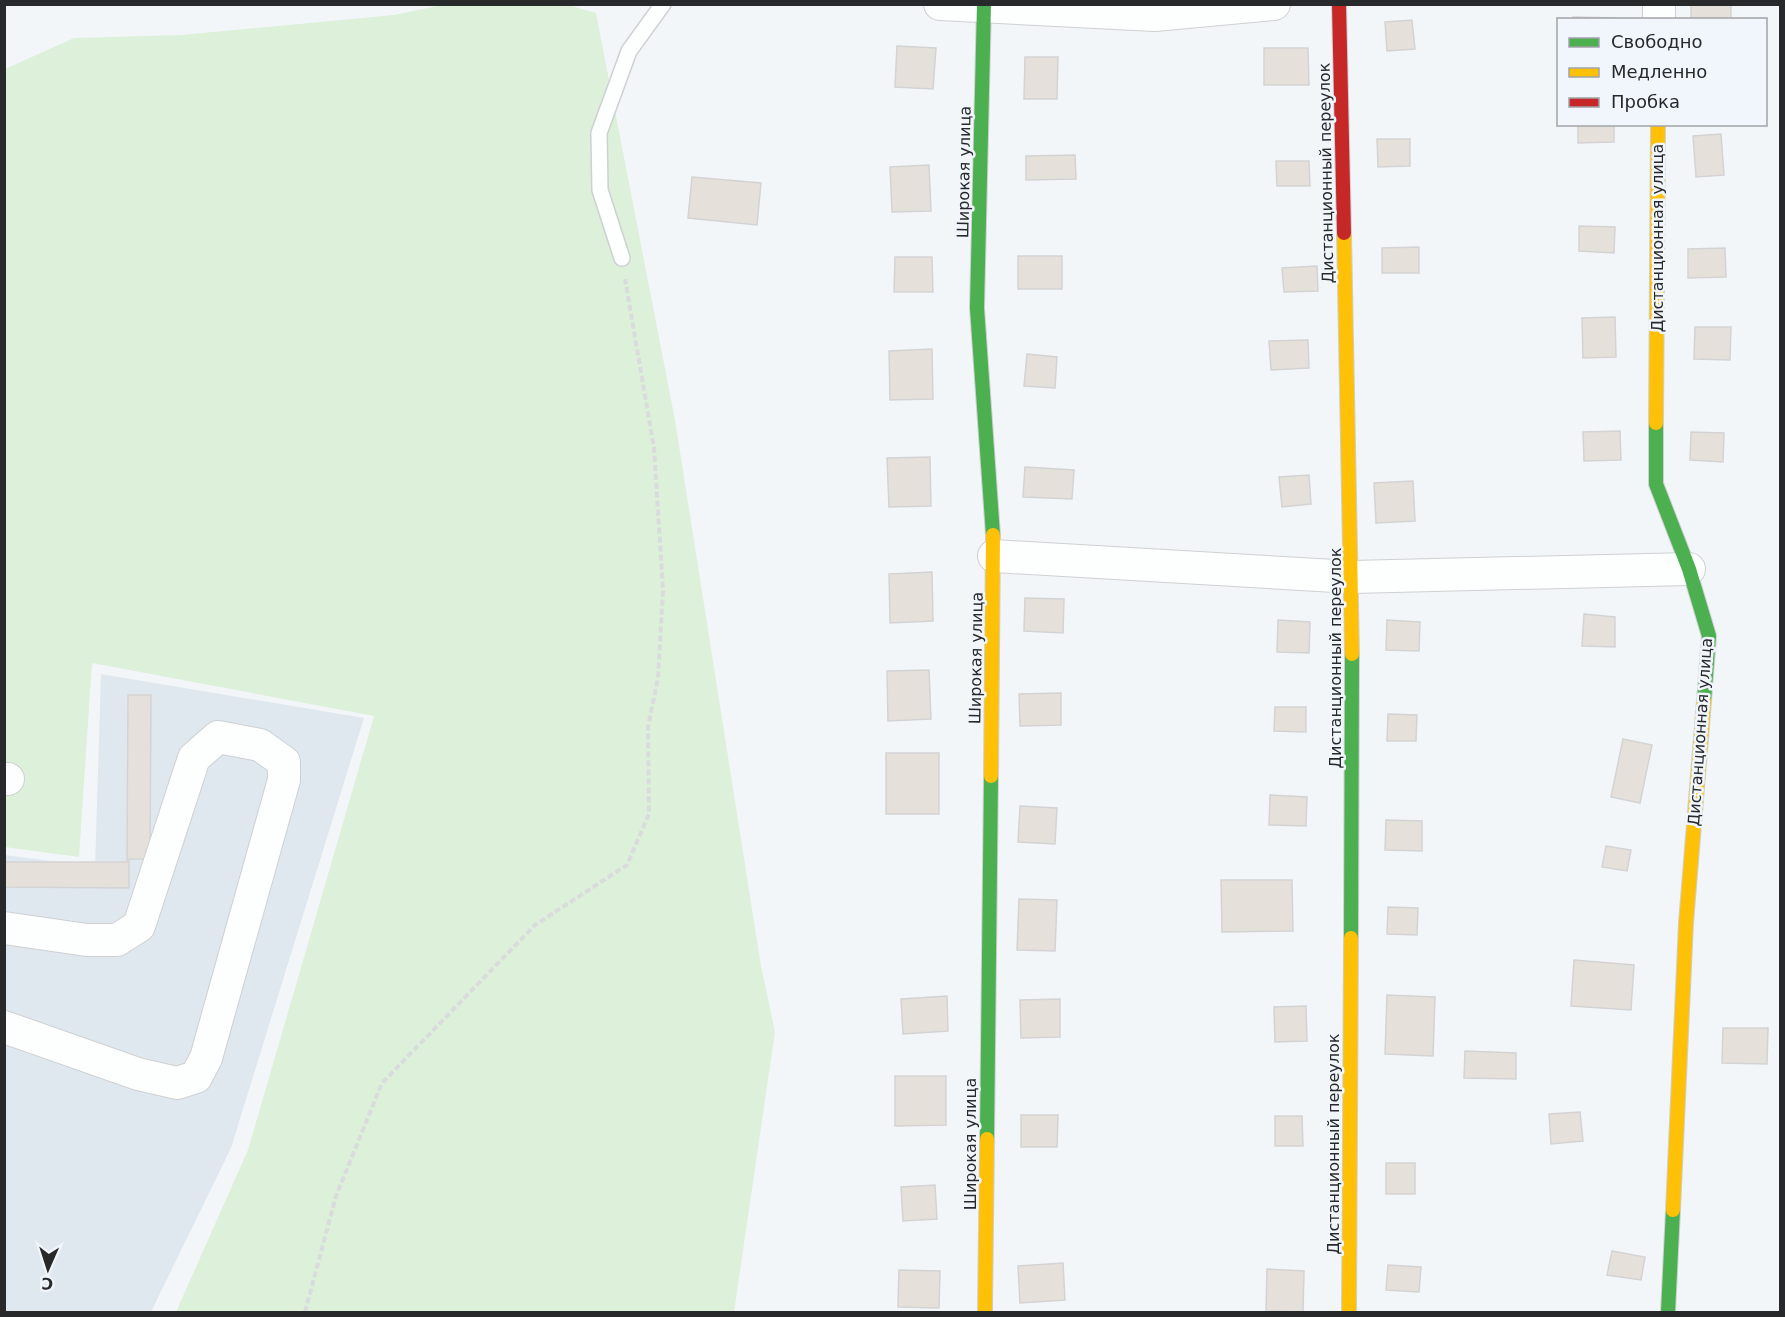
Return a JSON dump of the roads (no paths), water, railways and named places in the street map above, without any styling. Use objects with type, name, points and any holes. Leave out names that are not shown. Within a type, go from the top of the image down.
[{"type":"street","points":[[940,4],[1155,15],[1274,4]]},
{"type":"street","name":"Дистанционный переулок","points":[[1339,4],[1352,577],[1349,1312]]},
{"type":"street","name":"Широкая улица","points":[[984,6],[977,308],[994,556],[985,1312]]},
{"type":"street","name":"Дистанционная улица","points":[[1658,126],[1656,484],[1689,569],[1709,636],[1686,923],[1668,1312]]},
{"type":"street","points":[[994,556],[1352,577],[1689,569]]},
{"type":"street","points":[[4,928],[87,940],[117,940],[139,927],[194,758],[218,736],[260,745],[284,762],[281,792],[206,1058],[196,1077],[177,1083],[138,1074],[4,1028]]},
{"type":"lane","points":[[622,258],[600,190],[599,133],[628,51],[663,4]]}]
